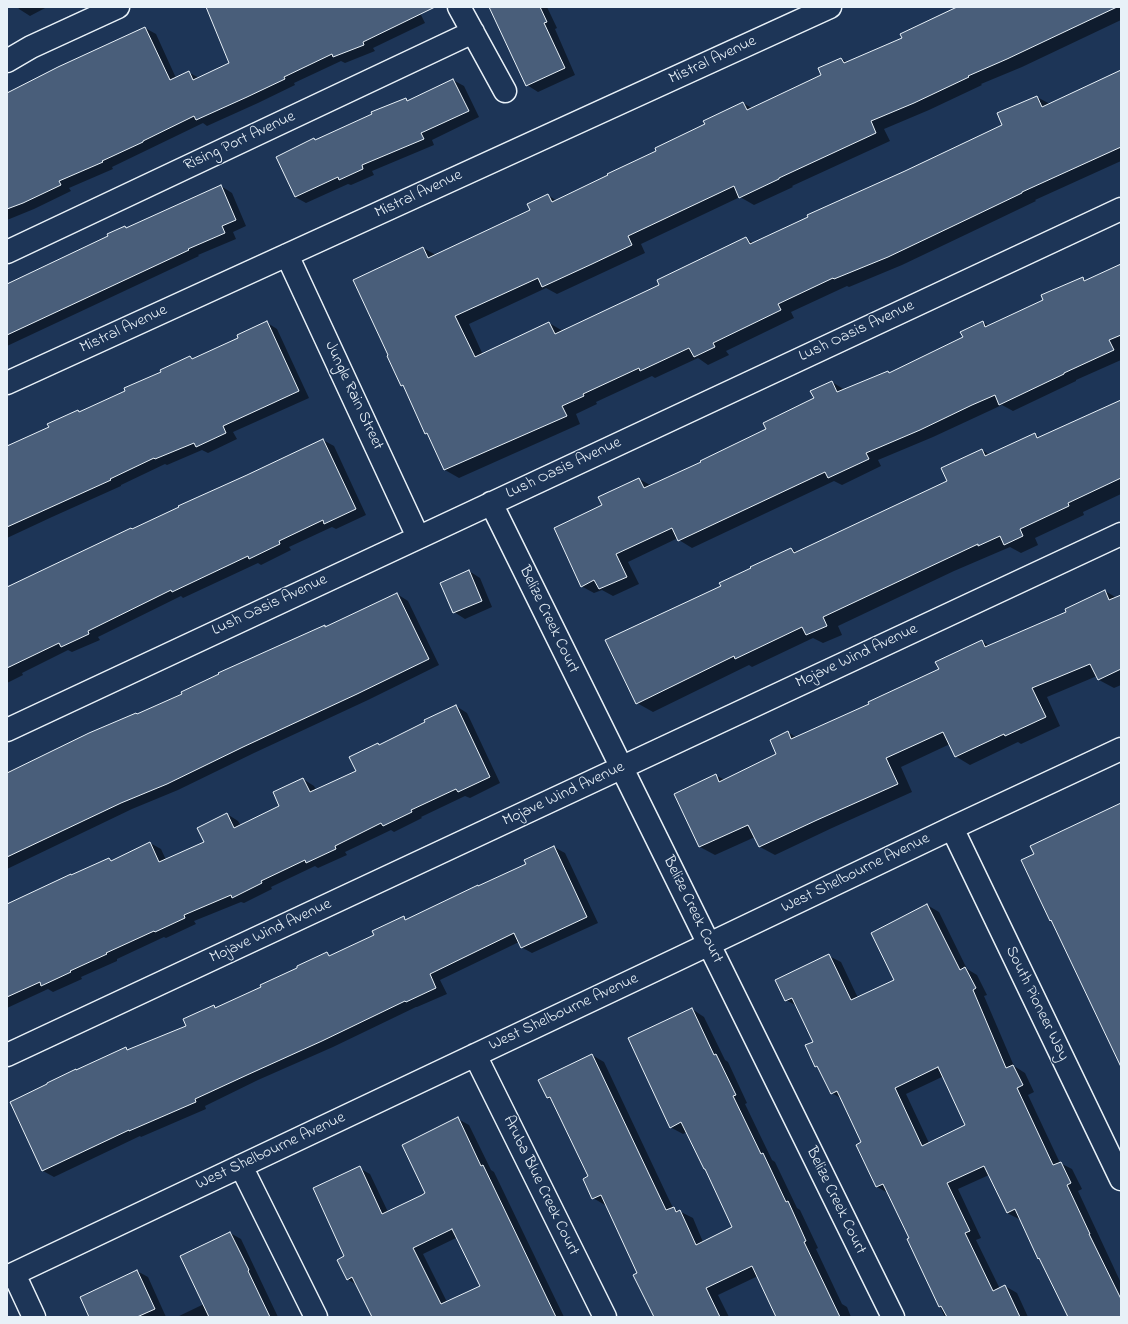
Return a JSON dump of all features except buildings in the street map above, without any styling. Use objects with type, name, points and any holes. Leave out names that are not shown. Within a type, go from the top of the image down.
[{"type":"street","points":[[7,61],[30,47],[118,7]]},
{"type":"street","points":[[459,7],[505,91]]},
{"type":"street","name":"Mistral Avenue","points":[[7,383],[830,7]]},
{"type":"street","name":"Rising Port Avenue","points":[[7,252],[473,32]]},
{"type":"street","name":"Lush Oasis Avenue","points":[[7,730],[1121,209]]},
{"type":"street","name":"Jungle Rain Street","points":[[287,255],[418,537]]},
{"type":"street","name":"Belize Creek Court","points":[[491,503],[893,1317]]},
{"type":"street","name":"Mojave Wind Avenue","points":[[7,1055],[1121,534]]},
{"type":"street","name":"West Shelbourne Avenue","points":[[10,1276],[1121,749]]},
{"type":"street","name":"South Pioneer Way","points":[[952,828],[1121,1179]]},
{"type":"street","name":"Aruba Blue Creek Court","points":[[476,1055],[605,1317]]},
{"type":"street","points":[[241,1166],[316,1317]]},
{"type":"street","points":[[10,1276],[34,1317]]}]
